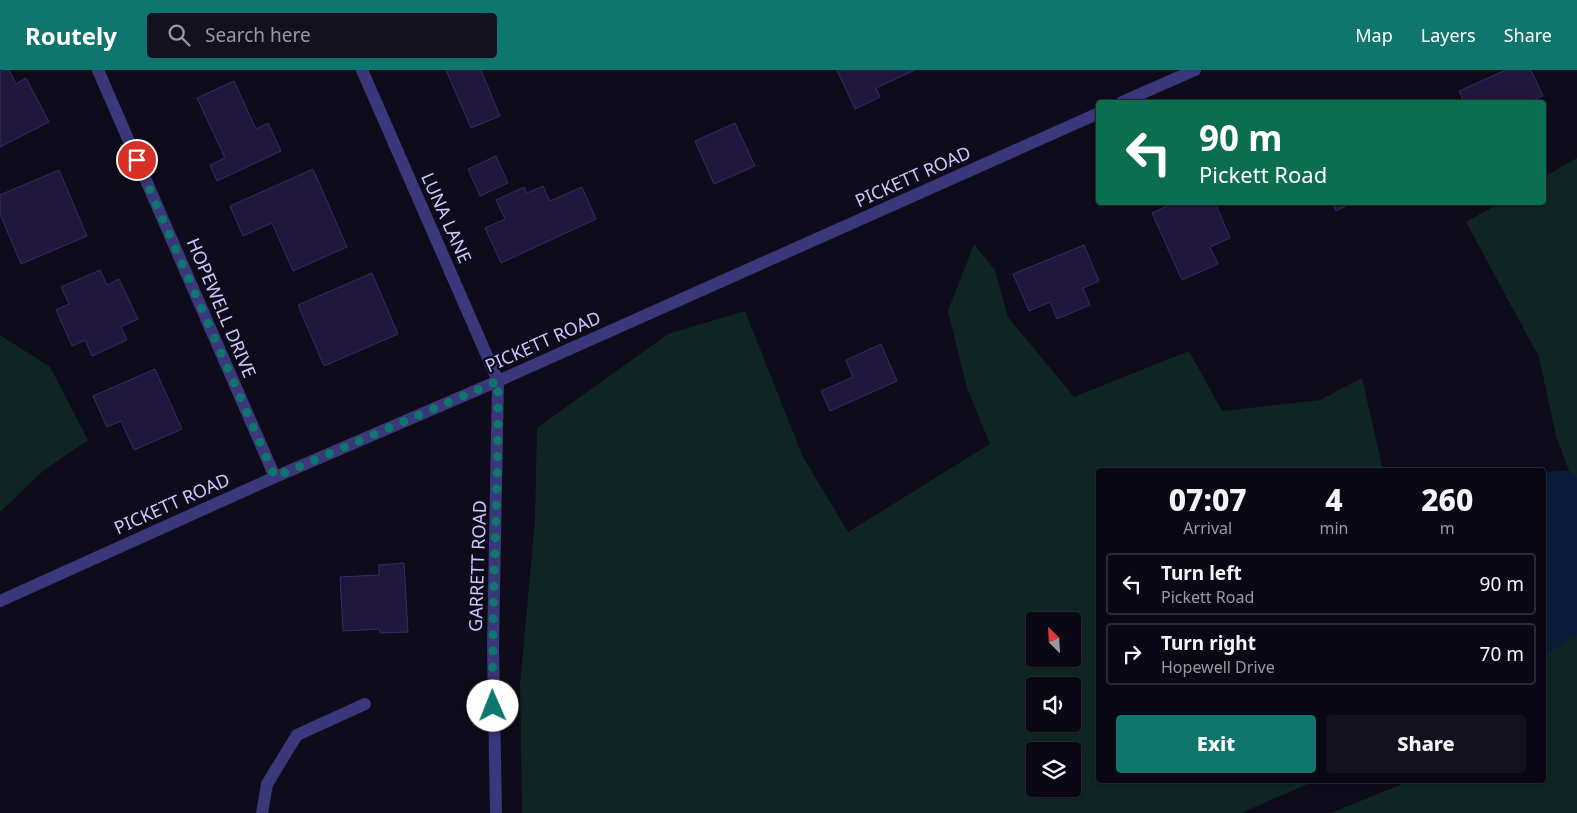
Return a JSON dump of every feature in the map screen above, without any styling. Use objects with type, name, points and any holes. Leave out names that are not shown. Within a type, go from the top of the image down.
[{"type":"street","name":"HOPEWELL DRIVE","points":[[98,70],[275,477]]},
{"type":"street","name":"LUNA LANE","points":[[362,70],[498,381]]},
{"type":"street","points":[[1126,100],[1189,71]]},
{"type":"street","name":"PICKETT ROAD","points":[[0,601],[275,477],[498,381],[1096,114]]},
{"type":"street","name":"GARRETT ROAD","points":[[496,813],[493,646],[498,381]]},
{"type":"street","points":[[262,813],[267,784],[297,735],[365,704]]},
{"type":"green space","points":[[1577,158],[1577,479],[1569,471],[1556,436],[1539,357],[1466,222],[1496,205],[1546,205],[1546,176]]},
{"type":"green space","points":[[974,244],[995,270],[1008,317],[1074,397],[1189,351],[1222,411],[1320,400],[1362,378],[1383,468],[1096,468],[1096,783],[1310,783],[1241,813],[522,813],[520,685],[535,520],[537,428],[668,334],[745,311],[803,457],[848,532],[990,444],[967,388],[948,311]]},
{"type":"green space","points":[[0,335],[50,367],[88,440],[43,471],[0,512]]},
{"type":"green space","points":[[1577,632],[1577,813],[1331,813],[1405,783],[1546,783],[1546,651]]},
{"type":"water","points":[[1554,471],[1569,471],[1577,478],[1577,635],[1546,655],[1546,473]]},
{"type":"building","points":[[9,70],[16,84],[26,78],[49,122],[0,147],[0,72]]},
{"type":"building","points":[[446,70],[481,70],[500,116],[471,128]]},
{"type":"building","points":[[837,70],[915,70],[876,88],[880,97],[855,109]]},
{"type":"building","points":[[1506,70],[1531,70],[1543,96],[1533,100],[1463,100],[1459,91]]},
{"type":"building","points":[[234,81],[256,129],[268,123],[281,151],[217,181],[210,165],[225,158],[197,98]]},
{"type":"building","points":[[735,123],[755,166],[714,184],[695,141]]},
{"type":"building","points":[[496,156],[508,183],[480,196],[468,169]]},
{"type":"building","points":[[313,169],[347,247],[293,271],[272,223],[243,236],[230,206]]},
{"type":"building","points":[[59,170],[87,236],[21,264],[0,214],[0,195]]},
{"type":"building","points":[[543,186],[550,201],[582,187],[596,219],[501,263],[485,228],[505,219],[496,200],[524,187],[527,193]]},
{"type":"building","points":[[1169,205],[1216,205],[1230,238],[1210,247],[1218,264],[1182,280],[1152,213]]},
{"type":"building","points":[[1333,205],[1348,205],[1336,211]]},
{"type":"building","points":[[1084,245],[1099,281],[1083,288],[1090,305],[1057,319],[1050,302],[1029,311],[1013,274]]},
{"type":"building","points":[[100,270],[107,285],[119,279],[138,319],[121,327],[127,340],[92,356],[85,340],[72,346],[56,310],[69,304],[61,287]]},
{"type":"building","points":[[372,273],[398,334],[324,366],[298,305]]},
{"type":"building","points":[[881,344],[897,381],[830,411],[821,391],[853,377],[846,360]]},
{"type":"building","points":[[155,369],[182,429],[134,450],[121,421],[107,427],[93,396]]},
{"type":"building","points":[[404,563],[408,632],[380,633],[380,629],[343,631],[340,577],[379,575],[379,565]]},
{"type":"route","points":[[137,160],[275,477],[498,381],[493,706]]}]
